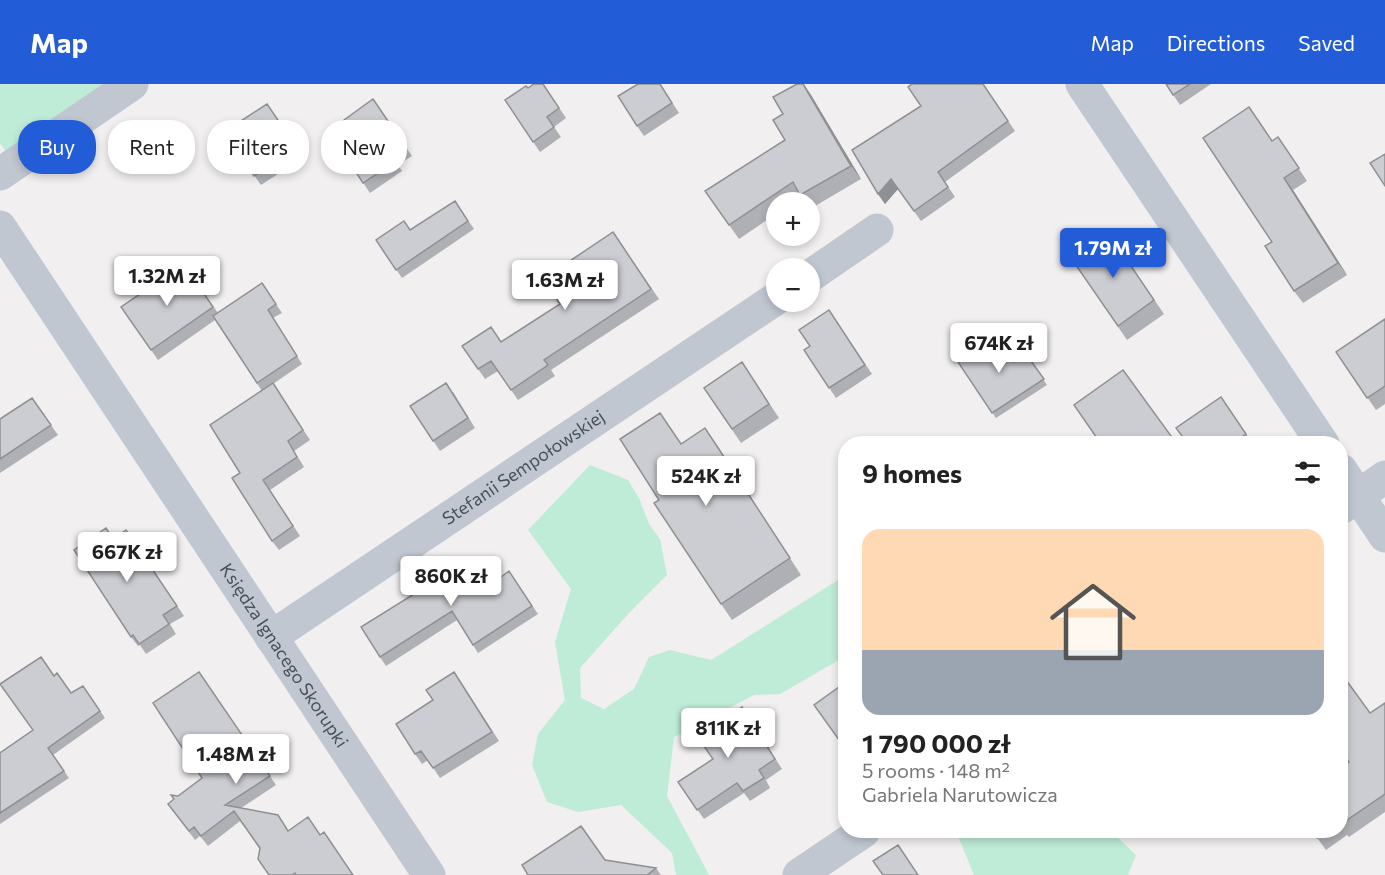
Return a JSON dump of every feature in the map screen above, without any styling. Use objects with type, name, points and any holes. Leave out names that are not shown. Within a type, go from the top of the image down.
[{"type":"street","points":[[0,174],[132,84]]},
{"type":"street","points":[[1082,84],[1318,436]]},
{"type":"street","name":"Księdza Ignacego Skorupki","points":[[0,227],[429,875]]},
{"type":"street","points":[[820,269],[878,230]]},
{"type":"street","name":"Stefanii Sempołowskiej","points":[[271,637],[766,305]]},
{"type":"street","points":[[1348,491],[1385,477]]},
{"type":"street","points":[[1348,492],[1385,536]]},
{"type":"street","points":[[799,875],[854,838]]},
{"type":"green space","points":[[0,84],[102,84],[101,89],[55,120],[18,120],[18,146],[7,153],[0,143]]},
{"type":"green space","points":[[590,465],[628,480],[639,498],[649,524],[660,539],[667,575],[580,668],[581,698],[604,709],[634,689],[649,657],[670,650],[711,660],[838,580],[838,661],[780,694],[754,695],[674,737],[667,796],[709,875],[676,875],[672,853],[621,805],[578,812],[547,802],[532,765],[538,734],[565,700],[555,642],[571,589],[528,530]]},
{"type":"green space","points":[[959,838],[1118,838],[1136,855],[1128,875],[974,875]]},
{"type":"building","points":[[534,84],[543,84],[559,108],[547,117],[554,127],[533,142],[505,100],[526,86],[528,88]]},
{"type":"building","points":[[638,84],[660,84],[672,103],[637,126],[618,96]]},
{"type":"building","points":[[797,84],[803,84],[851,166],[805,192],[798,192],[793,182],[778,192],[766,192],[766,200],[729,225],[705,191],[785,140],[773,120],[783,114],[773,97]]},
{"type":"building","points":[[912,84],[983,84],[1008,121],[938,172],[948,187],[914,211],[891,179],[878,194],[852,150],[921,106],[908,87]]},
{"type":"building","points":[[1166,84],[1190,84],[1173,95]]},
{"type":"building","points":[[373,99],[387,120],[344,120]]},
{"type":"building","points":[[267,104],[278,120],[242,120]]},
{"type":"building","points":[[1249,107],[1272,141],[1278,137],[1299,168],[1284,178],[1338,263],[1294,291],[1265,246],[1272,242],[1203,138]]},
{"type":"building","points":[[1385,154],[1385,186],[1370,163]]},
{"type":"building","points":[[357,174],[376,174],[363,183]]},
{"type":"building","points":[[455,201],[468,221],[396,270],[376,240],[404,221],[410,230]]},
{"type":"building","points":[[613,232],[651,289],[544,360],[548,365],[511,390],[491,361],[478,369],[462,346],[491,327],[501,342],[560,304],[543,279]]},
{"type":"building","points":[[1108,232],[1154,300],[1118,326],[1071,258]]},
{"type":"building","points":[[184,264],[213,307],[151,350],[121,307]]},
{"type":"building","points":[[262,283],[276,304],[268,310],[297,356],[257,383],[213,316]]},
{"type":"building","points":[[829,310],[865,365],[829,388],[804,350],[810,346],[799,330]]},
{"type":"building","points":[[1385,319],[1385,386],[1367,398],[1336,352]]},
{"type":"building","points":[[998,335],[1014,362],[1026,354],[1044,379],[992,413],[958,362]]},
{"type":"building","points":[[742,362],[769,404],[732,429],[704,388]]},
{"type":"building","points":[[1123,370],[1171,436],[1095,436],[1074,405]]},
{"type":"building","points":[[273,383],[303,430],[288,441],[297,457],[263,480],[293,526],[272,541],[232,478],[240,473],[210,425]]},
{"type":"building","points":[[446,383],[468,418],[433,441],[410,406]]},
{"type":"building","points":[[1221,397],[1246,434],[1243,436],[1182,436],[1176,428]]},
{"type":"building","points":[[32,398],[51,425],[0,459],[0,419]]},
{"type":"building","points":[[660,413],[681,444],[705,428],[790,558],[721,604],[654,503],[659,500],[620,439]]},
{"type":"building","points":[[106,528],[113,539],[126,530],[177,606],[163,615],[169,624],[139,644],[133,635],[131,637],[74,550]]},
{"type":"building","points":[[476,557],[493,583],[509,571],[532,606],[473,645],[452,611],[380,657],[361,627],[419,591],[447,570],[450,575]]},
{"type":"building","points":[[41,657],[54,676],[57,673],[71,693],[83,686],[100,711],[48,748],[64,771],[0,813],[0,753],[33,730],[0,684]]},
{"type":"building","points":[[199,672],[270,776],[225,805],[278,815],[288,831],[308,817],[320,835],[324,832],[353,875],[296,875],[295,873],[269,875],[258,859],[260,848],[234,811],[201,836],[194,827],[189,831],[168,804],[174,799],[171,795],[178,796],[202,778],[153,703]]},
{"type":"building","points":[[454,672],[492,732],[433,768],[421,751],[415,754],[396,724],[433,700],[426,690]]},
{"type":"building","points":[[1348,683],[1370,713],[1385,703],[1385,794],[1348,819]]},
{"type":"building","points":[[838,688],[838,738],[814,705]]},
{"type":"building","points":[[742,707],[775,759],[759,770],[764,778],[743,791],[737,783],[697,810],[678,782],[713,759],[697,736]]},
{"type":"building","points":[[581,826],[605,860],[656,868],[647,875],[528,875],[522,865]]},
{"type":"building","points":[[898,845],[918,875],[883,875],[873,861]]}]
